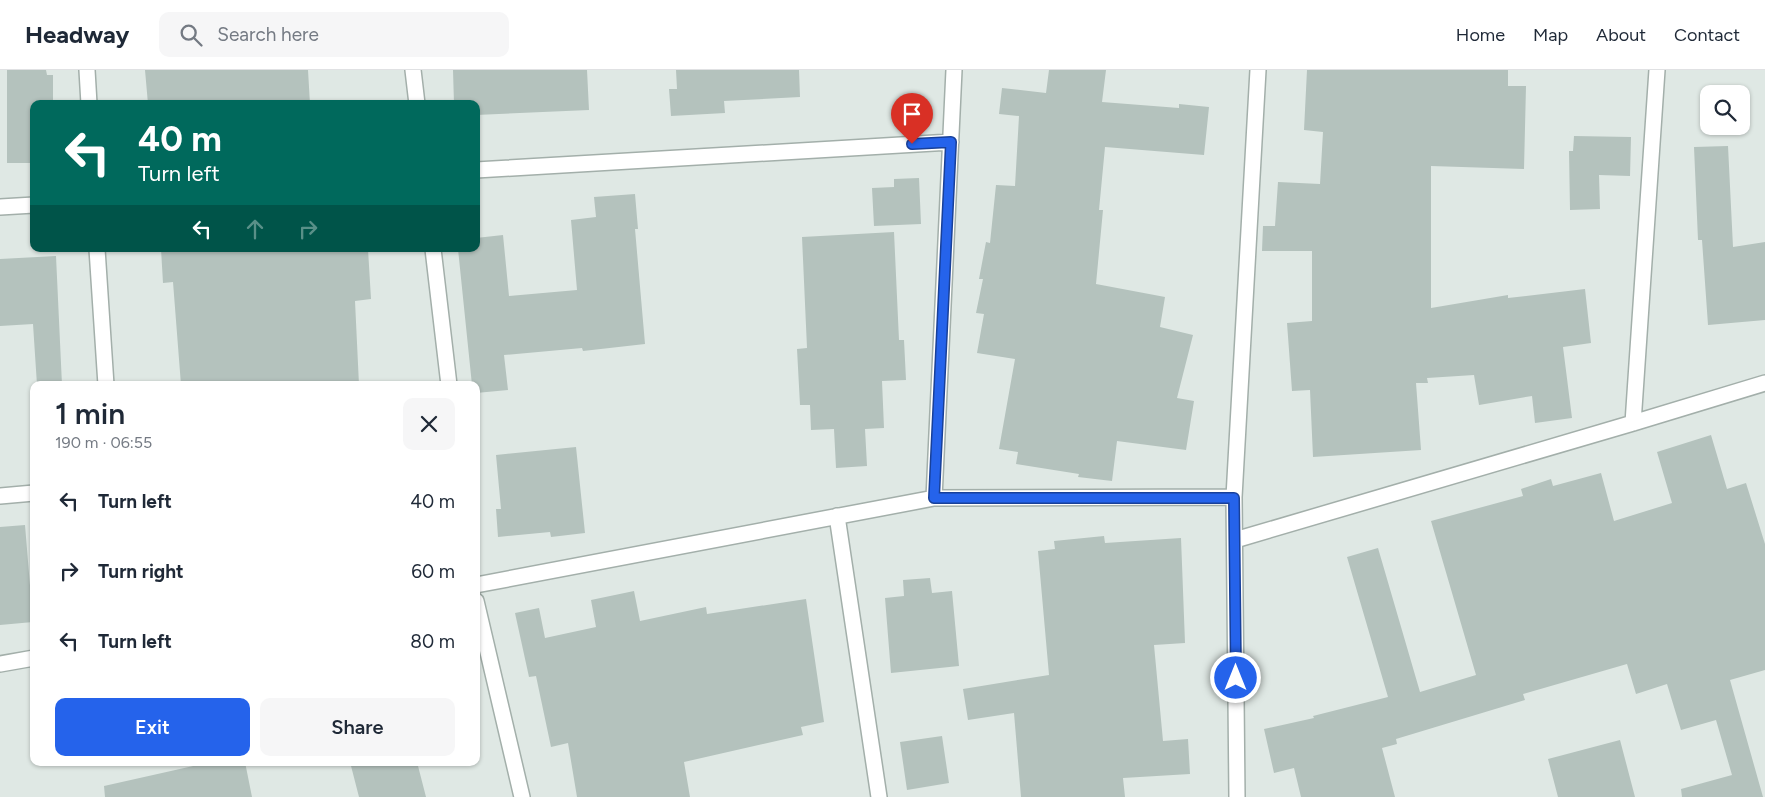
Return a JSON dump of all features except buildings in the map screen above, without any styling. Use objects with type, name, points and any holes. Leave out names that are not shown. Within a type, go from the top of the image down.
[{"type":"street","points":[[87,70],[89,100]]},
{"type":"street","points":[[413,70],[417,100]]},
{"type":"street","points":[[934,498],[954,70]]},
{"type":"street","points":[[1237,797],[1234,498],[1258,70]]},
{"type":"street","points":[[1633,423],[1658,70]]},
{"type":"street","points":[[480,170],[951,142]]},
{"type":"street","points":[[0,207],[30,205]]},
{"type":"street","points":[[97,252],[106,381]]},
{"type":"street","points":[[433,252],[449,381]]},
{"type":"street","points":[[1235,540],[1765,383]]},
{"type":"street","points":[[0,496],[30,493]]},
{"type":"street","points":[[480,584],[934,498],[1234,498]]},
{"type":"street","points":[[837,516],[879,797]]},
{"type":"street","points":[[480,618],[522,797]]},
{"type":"street","points":[[0,664],[30,659]]},
{"type":"route","points":[[912,144],[951,142],[934,498],[1234,498],[1236,678]]}]
